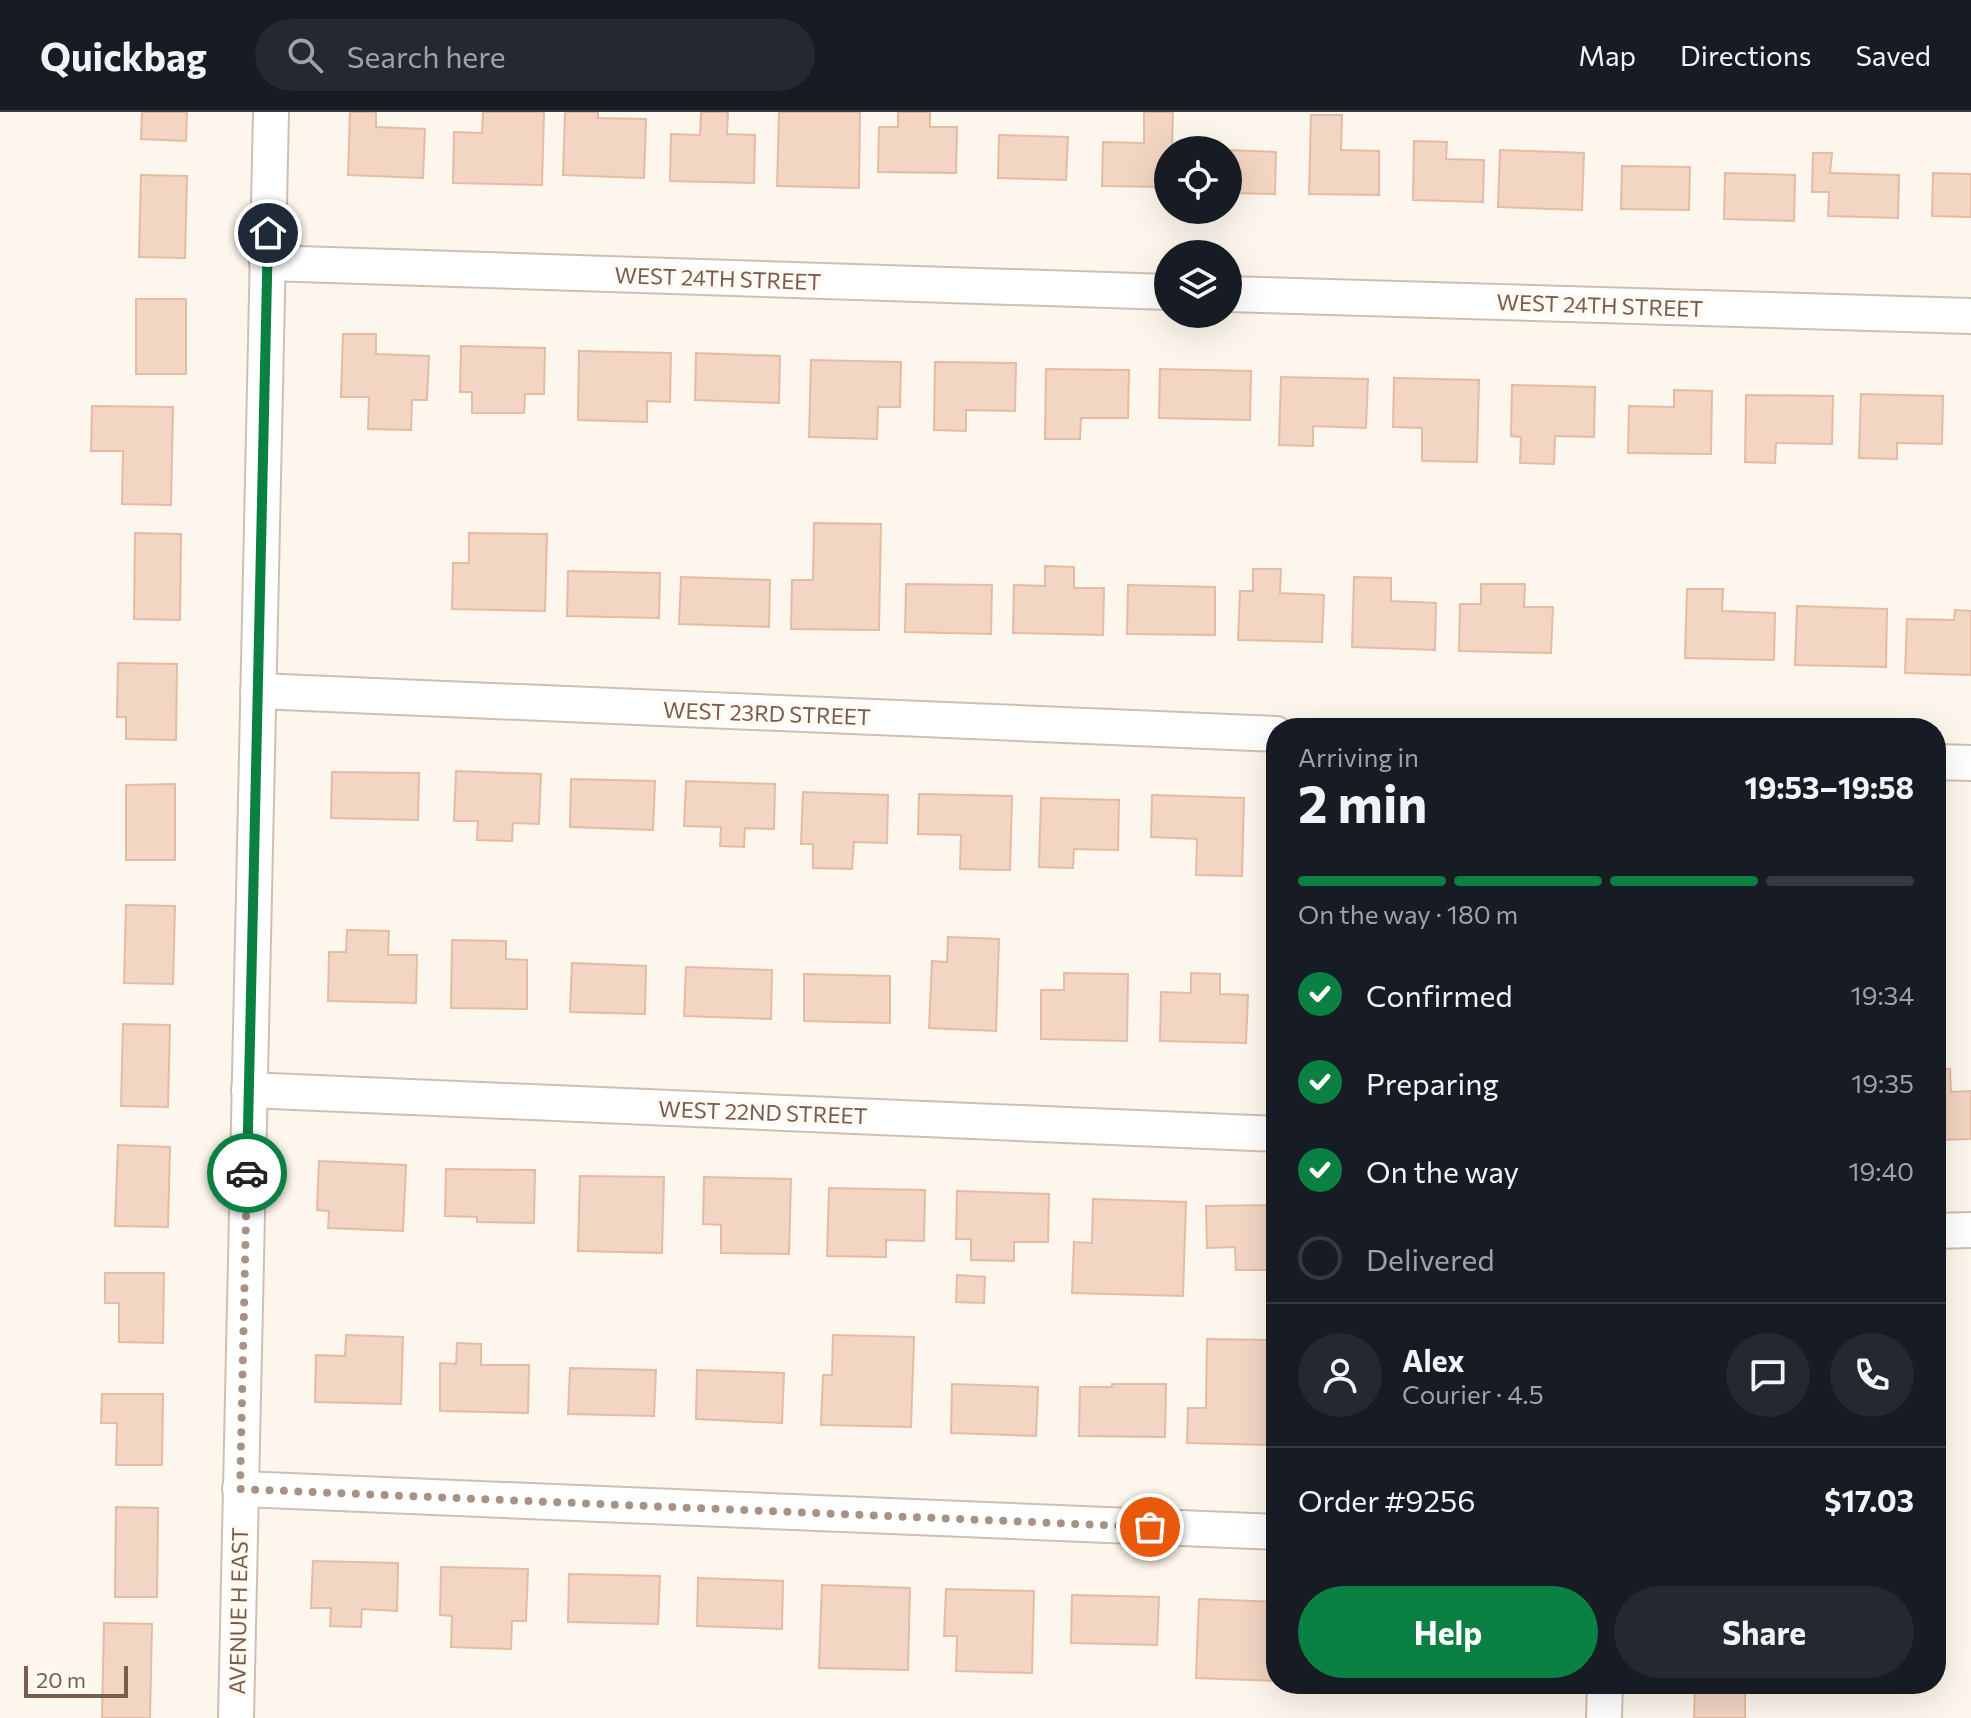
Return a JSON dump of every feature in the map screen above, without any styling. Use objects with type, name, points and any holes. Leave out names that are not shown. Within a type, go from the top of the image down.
[{"type":"street","name":"AVENUE H EAST","points":[[236,1718],[271,112]]},
{"type":"street","name":"WEST 24TH STREET","points":[[267,263],[1154,292]]},
{"type":"street","name":"WEST 24TH STREET","points":[[1242,294],[1971,316]]},
{"type":"street","name":"WEST 23RD STREET","points":[[258,691],[1266,734]]},
{"type":"street","points":[[1946,762],[1971,763]]},
{"type":"street","name":"WEST 22ND STREET","points":[[249,1090],[1266,1134]]},
{"type":"street","points":[[1946,1231],[1971,1230]]},
{"type":"street","points":[[240,1489],[1266,1532]]},
{"type":"street","points":[[1604,1718],[1605,1694]]},
{"type":"building","points":[[142,112],[187,112],[186,141],[141,139]]},
{"type":"building","points":[[350,112],[376,112],[376,127],[425,129],[423,178],[348,175]]},
{"type":"building","points":[[483,112],[544,112],[542,185],[453,183],[454,132],[482,133]]},
{"type":"building","points":[[565,112],[598,112],[598,118],[646,119],[644,178],[563,175]]},
{"type":"building","points":[[701,112],[728,112],[727,134],[755,135],[754,183],[670,181],[671,134],[700,135]]},
{"type":"building","points":[[779,112],[860,112],[859,188],[777,186]]},
{"type":"building","points":[[898,112],[930,112],[930,127],[957,127],[956,173],[878,172],[879,127],[898,127]]},
{"type":"building","points":[[1144,112],[1173,112],[1172,136],[1154,136],[1154,187],[1102,186],[1103,142],[1144,143]]},
{"type":"building","points":[[1311,115],[1342,115],[1341,150],[1379,151],[1379,195],[1309,194]]},
{"type":"building","points":[[999,135],[1068,137],[1066,180],[998,178]]},
{"type":"building","points":[[1414,141],[1447,142],[1446,159],[1484,160],[1483,202],[1413,200]]},
{"type":"building","points":[[1500,150],[1584,153],[1582,210],[1498,207]]},
{"type":"building","points":[[1242,151],[1276,152],[1275,194],[1242,193]]},
{"type":"building","points":[[1813,153],[1832,153],[1830,173],[1899,175],[1898,218],[1828,216],[1829,192],[1812,192]]},
{"type":"building","points":[[1622,166],[1690,167],[1689,210],[1621,209]]},
{"type":"building","points":[[1725,173],[1795,175],[1794,221],[1724,219]]},
{"type":"building","points":[[1933,173],[1971,174],[1971,217],[1932,216]]},
{"type":"building","points":[[141,175],[187,176],[185,258],[139,257]]},
{"type":"building","points":[[136,299],[186,299],[186,374],[136,374]]},
{"type":"building","points":[[343,334],[376,334],[376,354],[429,356],[427,400],[412,400],[411,430],[368,429],[369,397],[341,397]]},
{"type":"building","points":[[461,346],[545,348],[544,394],[525,394],[524,413],[472,413],[472,392],[460,392]]},
{"type":"building","points":[[579,351],[671,353],[670,402],[647,401],[647,422],[578,420]]},
{"type":"building","points":[[696,353],[780,356],[779,403],[695,400]]},
{"type":"building","points":[[811,360],[901,362],[900,407],[878,407],[877,439],[809,437]]},
{"type":"building","points":[[935,362],[1016,363],[1015,411],[966,410],[966,431],[934,430]]},
{"type":"building","points":[[1046,369],[1129,370],[1128,418],[1081,418],[1080,439],[1045,439]]},
{"type":"building","points":[[1160,369],[1251,371],[1250,420],[1159,418]]},
{"type":"building","points":[[1281,377],[1368,379],[1366,428],[1313,426],[1313,446],[1279,445]]},
{"type":"building","points":[[1394,378],[1479,380],[1477,462],[1422,461],[1422,428],[1393,427]]},
{"type":"building","points":[[1512,385],[1595,387],[1594,437],[1555,436],[1554,464],[1520,463],[1521,437],[1511,436]]},
{"type":"building","points":[[1674,390],[1712,391],[1711,454],[1628,453],[1629,406],[1674,407]]},
{"type":"building","points":[[1861,394],[1943,396],[1942,444],[1897,443],[1897,459],[1859,458]]},
{"type":"building","points":[[1746,395],[1833,396],[1832,444],[1776,443],[1775,463],[1745,462]]},
{"type":"building","points":[[92,406],[173,407],[171,505],[122,504],[123,451],[91,451]]},
{"type":"building","points":[[814,523],[881,524],[879,630],[791,629],[792,580],[813,580]]},
{"type":"building","points":[[135,533],[181,534],[180,620],[134,619]]},
{"type":"building","points":[[469,533],[547,534],[545,611],[452,609],[453,563],[469,563]]},
{"type":"building","points":[[1045,566],[1074,567],[1074,588],[1104,588],[1103,635],[1013,633],[1014,585],[1045,586]]},
{"type":"building","points":[[1253,569],[1281,569],[1280,593],[1324,595],[1322,642],[1238,640],[1240,591],[1253,591]]},
{"type":"building","points":[[568,571],[660,573],[659,618],[567,616]]},
{"type":"building","points":[[681,577],[770,580],[769,627],[679,624]]},
{"type":"building","points":[[1354,577],[1391,578],[1391,601],[1436,603],[1435,650],[1352,647]]},
{"type":"building","points":[[906,584],[992,585],[991,634],[905,632]]},
{"type":"building","points":[[1481,584],[1525,584],[1524,607],[1553,607],[1551,653],[1459,651],[1460,604],[1481,604]]},
{"type":"building","points":[[1128,585],[1215,587],[1215,635],[1127,634]]},
{"type":"building","points":[[1687,589],[1723,589],[1722,611],[1775,613],[1774,660],[1685,658]]},
{"type":"building","points":[[1797,606],[1887,609],[1886,667],[1795,665]]},
{"type":"building","points":[[1955,610],[1971,611],[1971,675],[1905,673],[1907,619],[1954,620]]},
{"type":"building","points":[[118,663],[177,664],[176,740],[126,739],[126,717],[117,717]]},
{"type":"building","points":[[456,771],[541,774],[539,824],[513,823],[512,841],[477,840],[478,821],[454,821]]},
{"type":"building","points":[[332,772],[419,773],[418,820],[331,818]]},
{"type":"building","points":[[571,779],[655,781],[653,830],[570,827]]},
{"type":"building","points":[[686,781],[775,784],[774,829],[745,828],[744,847],[720,846],[721,827],[684,826]]},
{"type":"building","points":[[175,784],[175,860],[126,860],[126,785]]},
{"type":"building","points":[[803,792],[888,795],[887,843],[854,842],[852,869],[813,868],[813,844],[801,844]]},
{"type":"building","points":[[919,794],[1012,796],[1010,870],[960,869],[961,835],[918,834]]},
{"type":"building","points":[[1152,795],[1244,798],[1242,876],[1196,875],[1197,839],[1151,837]]},
{"type":"building","points":[[1041,798],[1119,800],[1118,850],[1074,849],[1073,868],[1039,867]]},
{"type":"building","points":[[126,905],[175,906],[173,984],[124,983]]},
{"type":"building","points":[[347,930],[389,931],[388,955],[417,955],[416,1003],[328,1001],[329,952],[346,952]]},
{"type":"building","points":[[948,937],[999,939],[996,1031],[929,1028],[932,961],[947,962]]},
{"type":"building","points":[[452,940],[506,941],[506,959],[527,960],[527,1009],[451,1008]]},
{"type":"building","points":[[572,963],[646,966],[645,1014],[570,1012]]},
{"type":"building","points":[[686,967],[772,970],[771,1019],[684,1016]]},
{"type":"building","points":[[1064,973],[1128,974],[1127,1041],[1041,1039],[1041,990],[1064,990]]},
{"type":"building","points":[[1191,973],[1220,974],[1220,994],[1248,995],[1246,1043],[1160,1041],[1161,992],[1191,993]]},
{"type":"building","points":[[804,974],[890,976],[890,1023],[804,1021]]},
{"type":"building","points":[[123,1024],[170,1025],[168,1107],[121,1106]]},
{"type":"building","points":[[1946,1069],[1950,1069],[1951,1092],[1971,1091],[1971,1139],[1946,1140]]},
{"type":"building","points":[[118,1145],[170,1147],[168,1227],[115,1226]]},
{"type":"building","points":[[319,1161],[406,1165],[403,1231],[328,1228],[329,1211],[317,1210]]},
{"type":"building","points":[[446,1169],[535,1170],[534,1223],[477,1222],[477,1217],[445,1216]]},
{"type":"building","points":[[580,1176],[664,1177],[662,1253],[578,1251]]},
{"type":"building","points":[[704,1177],[791,1179],[789,1254],[721,1253],[721,1225],[703,1224]]},
{"type":"building","points":[[829,1188],[925,1190],[924,1241],[886,1240],[886,1257],[827,1256]]},
{"type":"building","points":[[957,1191],[1049,1194],[1048,1242],[1014,1242],[1014,1261],[971,1260],[971,1239],[956,1239]]},
{"type":"building","points":[[1093,1199],[1186,1202],[1183,1296],[1072,1293],[1074,1242],[1092,1243]]},
{"type":"building","points":[[1266,1205],[1266,1270],[1236,1270],[1235,1247],[1207,1248],[1206,1206]]},
{"type":"building","points":[[105,1273],[164,1273],[163,1343],[119,1342],[119,1303],[105,1303]]},
{"type":"building","points":[[957,1275],[985,1277],[984,1303],[956,1302]]},
{"type":"building","points":[[346,1335],[403,1337],[401,1404],[315,1402],[316,1355],[345,1356]]},
{"type":"building","points":[[833,1335],[914,1337],[911,1427],[821,1425],[823,1375],[832,1375]]},
{"type":"building","points":[[1207,1339],[1266,1340],[1266,1445],[1187,1443],[1188,1408],[1206,1408]]},
{"type":"building","points":[[457,1343],[481,1344],[481,1365],[529,1365],[528,1413],[440,1411],[440,1363],[456,1364]]},
{"type":"building","points":[[570,1368],[656,1370],[654,1416],[568,1414]]},
{"type":"building","points":[[697,1370],[784,1373],[782,1423],[696,1419]]},
{"type":"building","points":[[952,1384],[1038,1387],[1036,1436],[951,1433]]},
{"type":"building","points":[[1112,1384],[1166,1384],[1165,1437],[1079,1436],[1080,1387],[1112,1387]]},
{"type":"building","points":[[102,1394],[163,1394],[162,1465],[116,1465],[117,1423],[101,1423]]},
{"type":"building","points":[[116,1507],[158,1508],[157,1597],[115,1597]]},
{"type":"building","points":[[313,1561],[398,1563],[397,1611],[362,1609],[361,1627],[330,1626],[331,1608],[311,1608]]},
{"type":"building","points":[[441,1567],[528,1569],[526,1621],[512,1621],[511,1649],[451,1647],[452,1616],[440,1615]]},
{"type":"building","points":[[569,1574],[660,1576],[658,1624],[568,1622]]},
{"type":"building","points":[[698,1578],[783,1581],[782,1629],[697,1626]]},
{"type":"building","points":[[822,1585],[910,1588],[908,1670],[819,1668]]},
{"type":"building","points":[[946,1589],[1034,1591],[1032,1673],[956,1671],[957,1636],[944,1636]]},
{"type":"building","points":[[1072,1595],[1159,1597],[1157,1645],[1071,1643]]},
{"type":"building","points":[[1199,1599],[1266,1602],[1266,1681],[1196,1678]]},
{"type":"building","points":[[104,1623],[152,1624],[150,1718],[102,1718]]},
{"type":"building","points":[[1695,1694],[1745,1694],[1745,1718],[1694,1718]]},
{"type":"way so far","points":[[247,1173],[240,1489],[1150,1527]]},
{"type":"route","points":[[247,1173],[268,233]]}]
